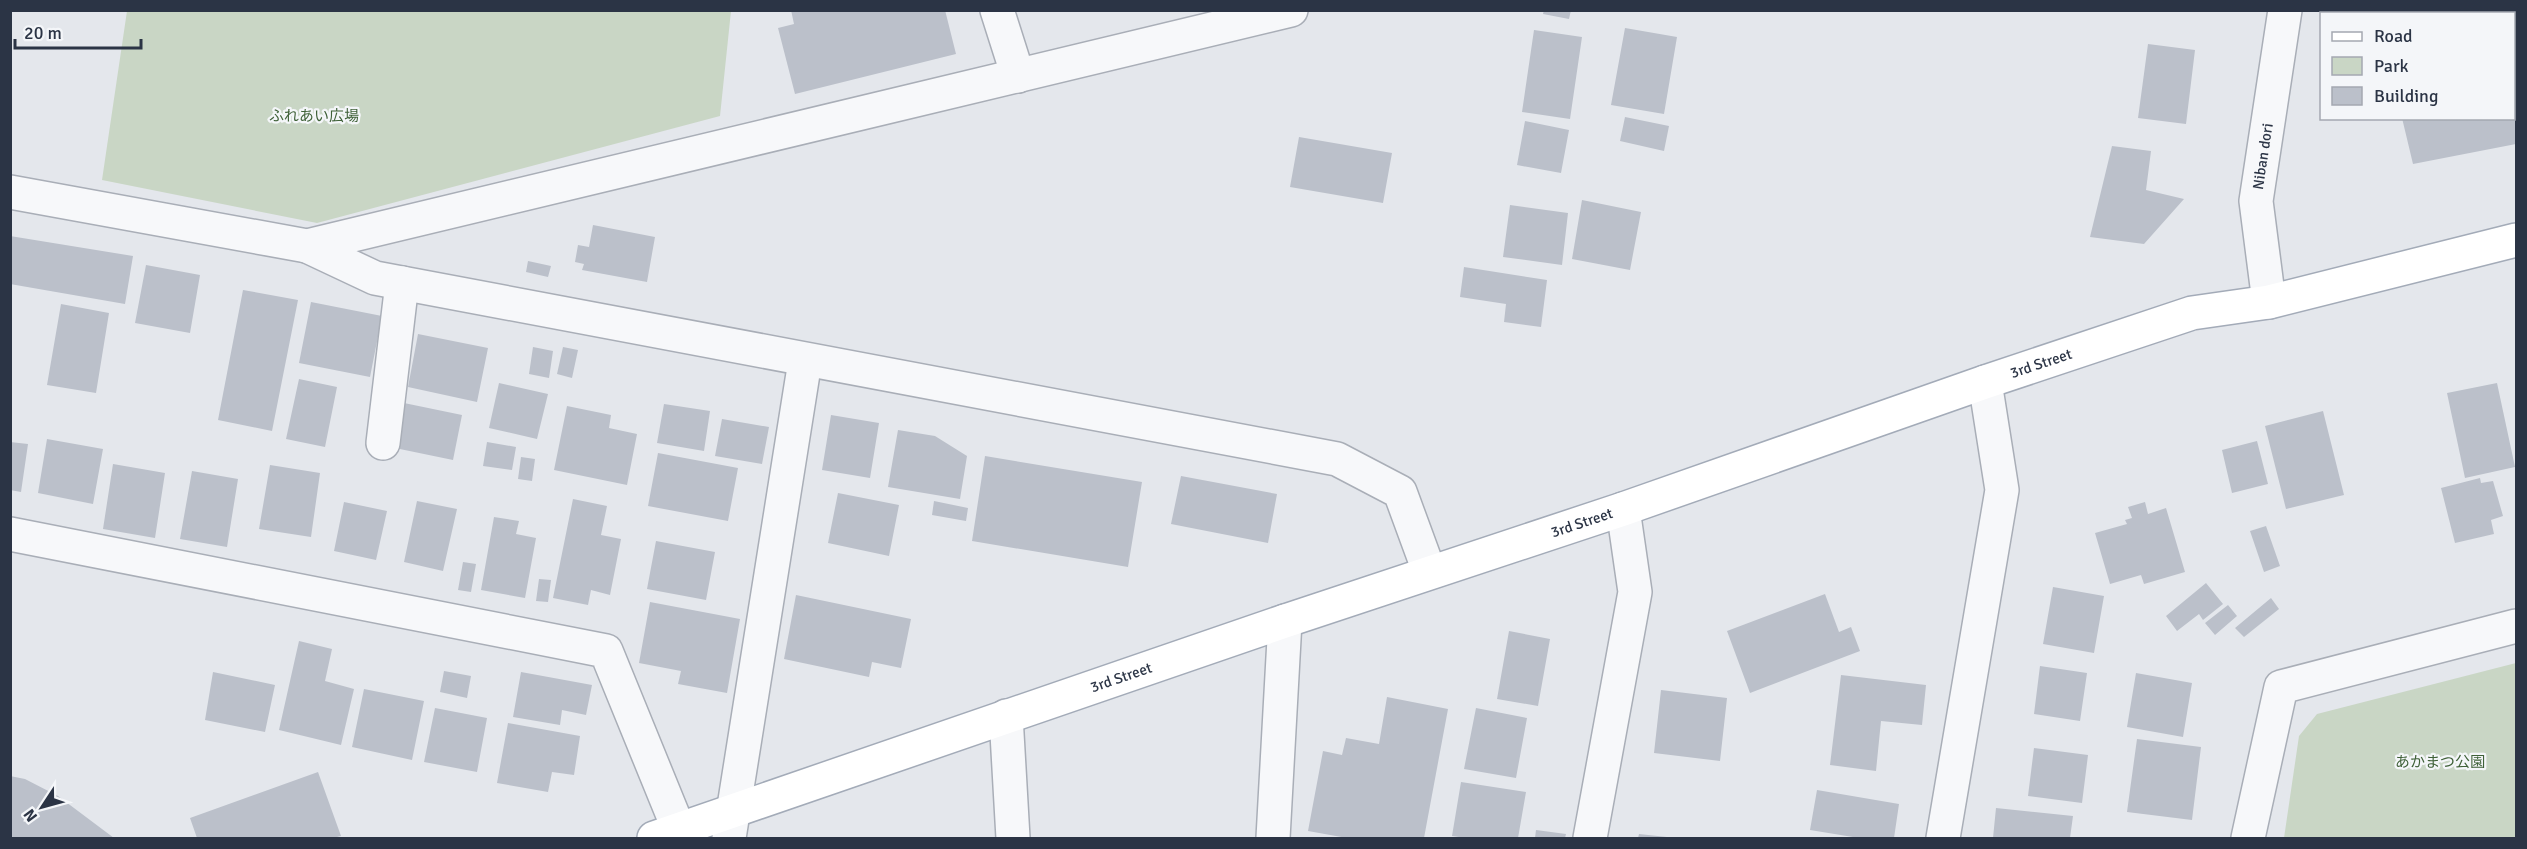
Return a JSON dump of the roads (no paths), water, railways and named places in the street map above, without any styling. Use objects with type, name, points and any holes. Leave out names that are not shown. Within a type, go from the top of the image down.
[{"type":"main road","name":"3rd Street","points":[[667,834],[730,824],[1006,716],[1429,571],[1623,509],[1984,382],[2192,313],[2269,302],[2517,240]]},
{"type":"street","points":[[997,10],[1018,76]]},
{"type":"street","points":[[307,246],[1291,10]]},
{"type":"street","name":"Niban dori","points":[[2269,302],[2256,201],[2285,10]]},
{"type":"street","points":[[10,192],[307,246],[375,278],[805,361],[1337,459],[1400,492],[1429,571]]},
{"type":"street","points":[[383,443],[402,283]]},
{"type":"street","points":[[730,824],[805,361]]},
{"type":"street","points":[[1943,838],[2002,489],[1984,382]]},
{"type":"street","points":[[1590,838],[1635,592],[1623,509]]},
{"type":"street","points":[[10,534],[606,651],[667,834]]},
{"type":"street","points":[[1273,838],[1285,621]]},
{"type":"street","points":[[2248,838],[2281,687],[2517,626]]},
{"type":"street","points":[[1006,716],[1013,838]]},
{"type":"park label","name":"ふれあい広場","points":[[314,116]]},
{"type":"park label","name":"あかまつ公園","points":[[2440,762]]}]
